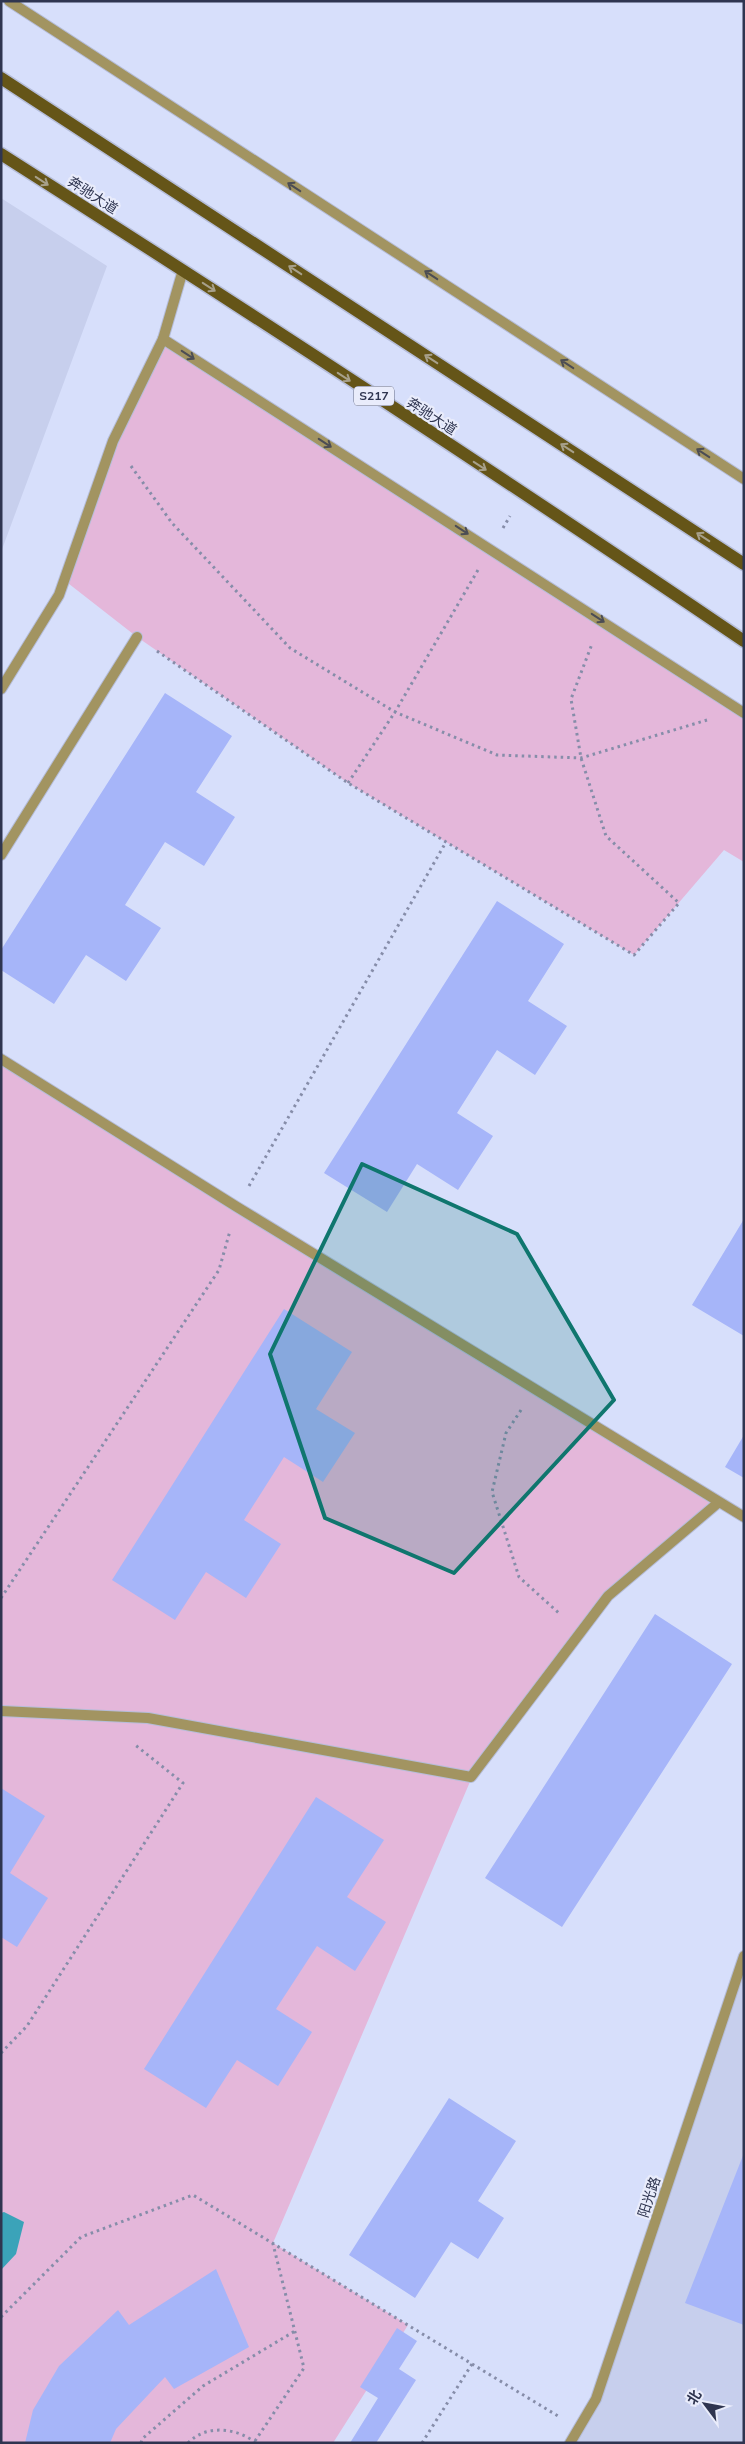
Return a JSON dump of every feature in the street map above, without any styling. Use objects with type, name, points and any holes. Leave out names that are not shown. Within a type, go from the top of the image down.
[{"type":"main road","points":[[1,78],[744,564]]},
{"type":"main road","name":"奔驰大道","points":[[1,154],[183,270],[744,640]]},
{"type":"street","points":[[9,1],[744,479]]},
{"type":"street","points":[[1,689],[59,595],[114,442],[163,339],[183,270]]},
{"type":"street","points":[[163,339],[741,712]]},
{"type":"street","points":[[1,855],[137,637]]},
{"type":"street","points":[[1,1059],[744,1517]]},
{"type":"street","points":[[1,1711],[148,1718],[472,1777],[608,1596],[719,1502]]},
{"type":"street","name":"阳光路","points":[[570,2443],[596,2399],[744,1956]]},
{"type":"path","points":[[114,442],[172,523],[290,648],[395,712],[497,755],[581,758],[741,712]]},
{"type":"path","points":[[348,783],[395,712],[522,494]]},
{"type":"path","points":[[137,637],[348,783],[634,955],[679,903],[606,836],[581,758],[571,699],[601,620]]},
{"type":"path","points":[[535,1389],[506,1432],[492,1492],[519,1576],[581,1632]]},
{"type":"path","points":[[1,2053],[27,2026],[183,1783],[98,1716]]},
{"type":"path","points":[[1,2317],[81,2237],[193,2195],[578,2429]]},
{"type":"path","points":[[188,2443],[206,2432],[223,2429],[240,2433],[255,2442],[304,2368],[273,2243]]},
{"type":"path","points":[[141,2443],[142,2439],[203,2386],[295,2331]]},
{"type":"path","points":[[422,2443],[472,2364]]},
{"type":"highlighted area","points":[[362,1164],[517,1234],[614,1400],[454,1573],[325,1518],[270,1354]]},
{"type":"shaded area","points":[[1,198],[107,266],[1,552]]},
{"type":"shaded area","points":[[163,339],[744,713],[744,862],[724,850],[634,955],[348,783],[137,637],[64,580],[113,441]]},
{"type":"shaded area","points":[[1,1059],[719,1502],[608,1596],[472,1777],[273,2243],[408,2325],[333,2443],[1,2443]]},
{"type":"shaded area","points":[[744,1956],[744,2443],[570,2443],[596,2399]]},
{"type":"water","points":[[4,2212],[24,2222],[16,2254],[1,2270],[1,2213]]},
{"type":"building","points":[[165,693],[232,736],[196,792],[235,817],[204,866],[165,842],[125,905],[161,928],[126,981],[86,955],[54,1004],[1,970],[1,950]]},
{"type":"building","points":[[497,901],[564,944],[528,1001],[567,1026],[535,1075],[497,1050],[457,1113],[493,1136],[458,1190],[417,1164],[387,1212],[324,1173]]},
{"type":"building","points":[[744,1219],[744,1336],[692,1305]]},
{"type":"building","points":[[284,1309],[352,1352],[316,1409],[355,1433],[323,1482],[284,1457],[244,1520],[281,1544],[246,1598],[206,1572],[175,1620],[112,1580]]},
{"type":"building","points":[[744,1435],[744,1478],[725,1467]]},
{"type":"building","points":[[655,1614],[732,1664],[562,1927],[485,1878]]},
{"type":"building","points":[[1,1788],[45,1816],[10,1873],[48,1898],[17,1947],[1,1937]]},
{"type":"building","points":[[316,1797],[384,1840],[347,1897],[386,1922],[355,1971],[317,1946],[276,2009],[312,2032],[278,2086],[237,2060],[206,2108],[144,2069]]},
{"type":"building","points":[[449,2098],[516,2141],[478,2201],[504,2218],[478,2259],[451,2242],[415,2298],[349,2255]]},
{"type":"building","points":[[744,2153],[744,2325],[685,2303]]},
{"type":"building","points":[[216,2269],[249,2347],[174,2389],[165,2377],[116,2429],[110,2443],[25,2443],[33,2410],[59,2366],[118,2310],[129,2325]]},
{"type":"building","points":[[397,2328],[417,2341],[399,2369],[416,2380],[376,2443],[350,2443],[378,2398],[360,2387]]}]
